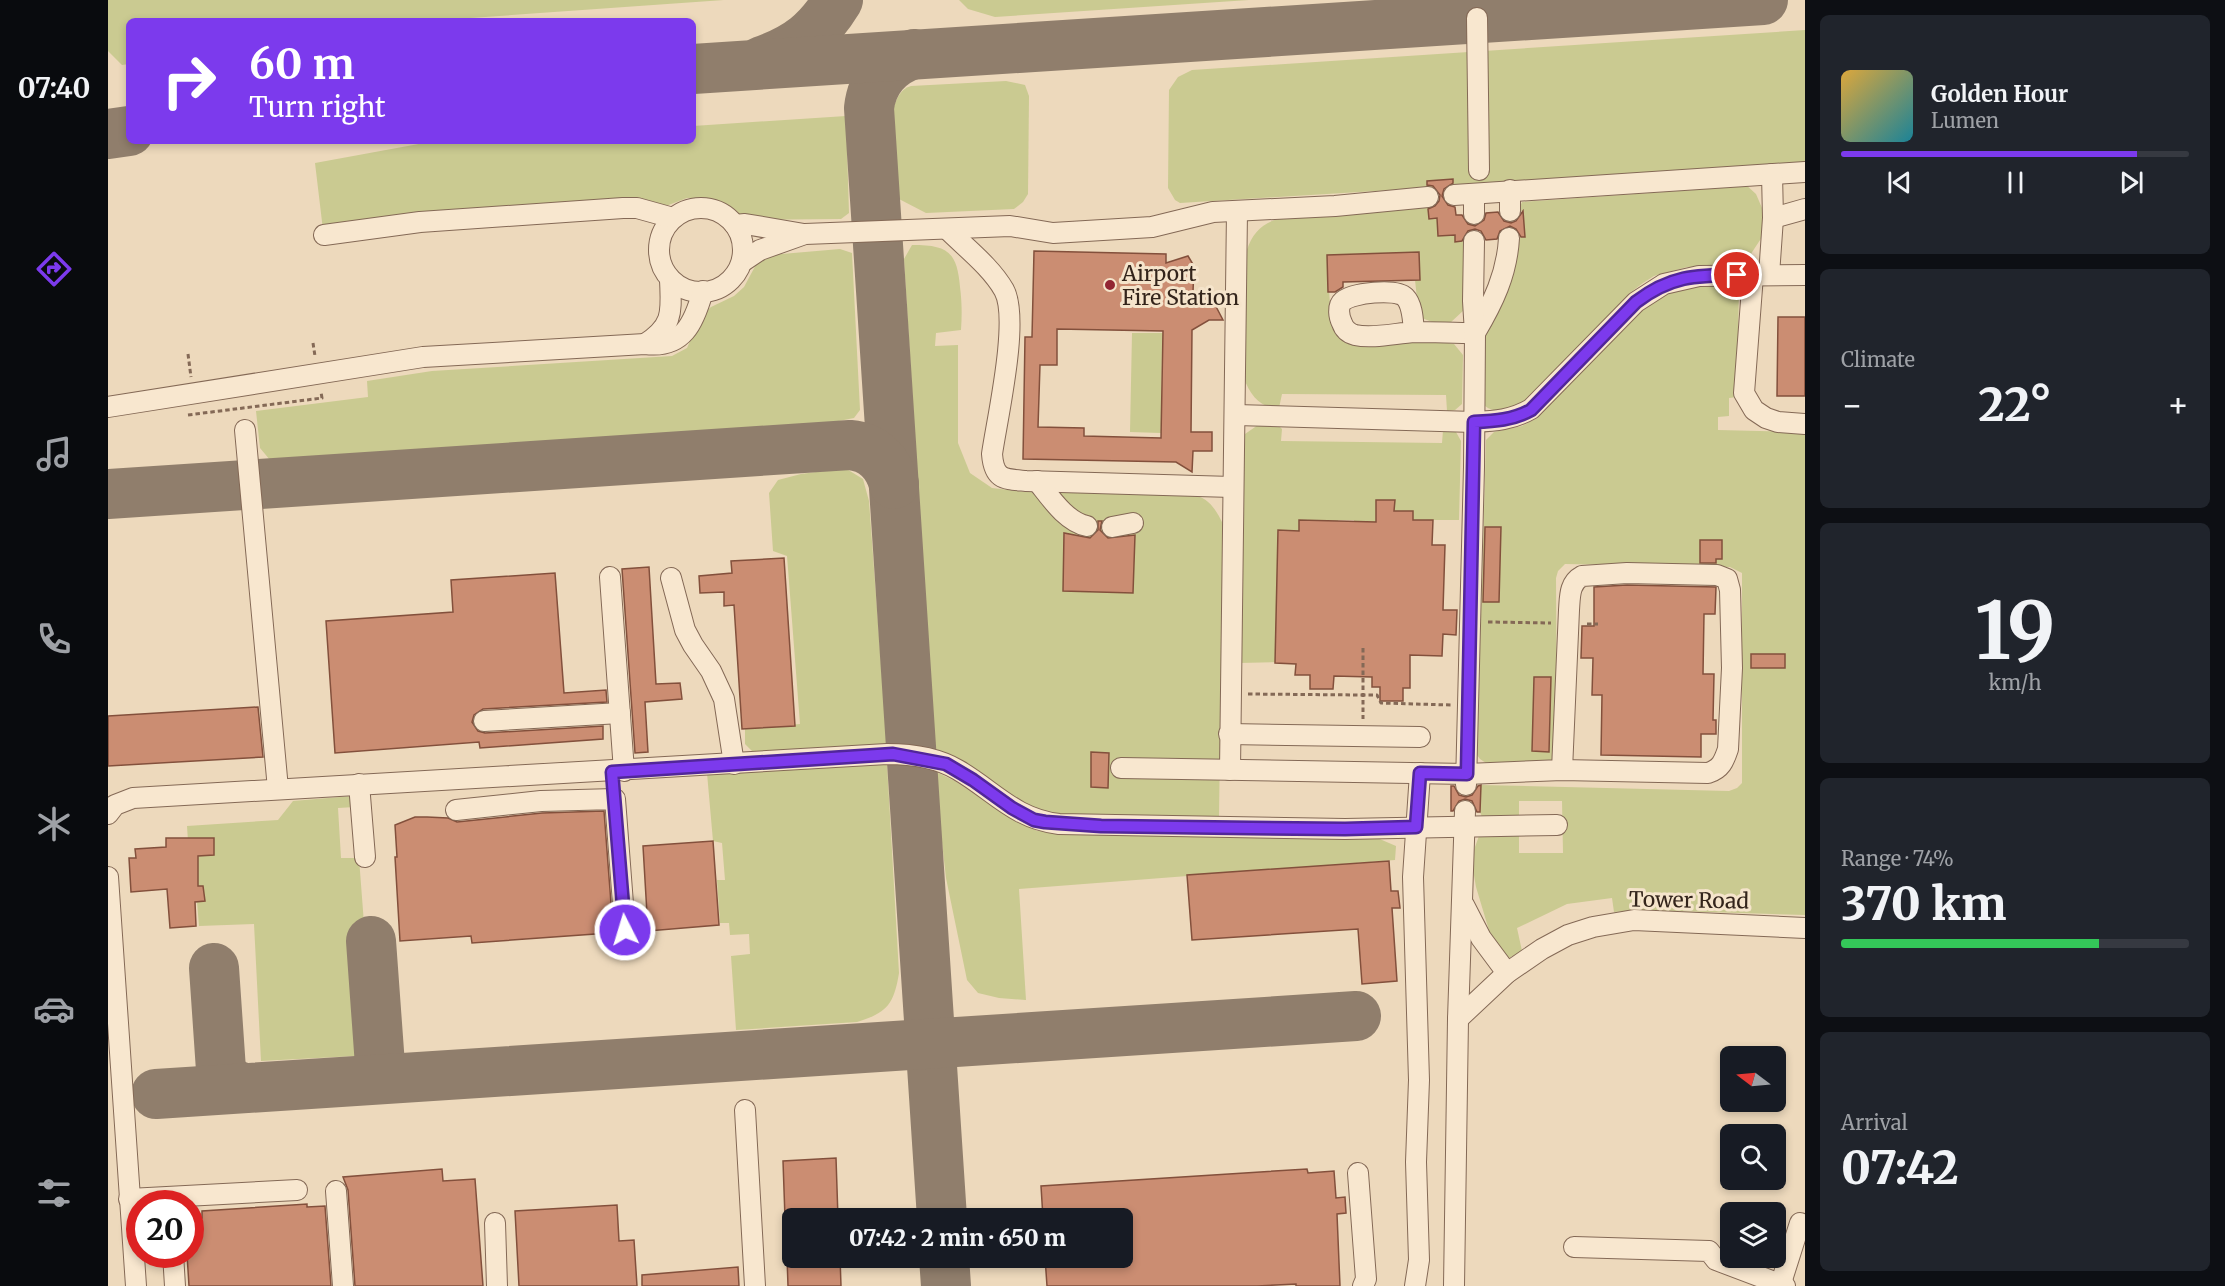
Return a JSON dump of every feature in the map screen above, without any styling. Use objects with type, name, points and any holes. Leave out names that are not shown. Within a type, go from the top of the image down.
[{"type":"street","points":[[1478,18],[1479,170]]},
{"type":"street","points":[[1454,195],[1805,172]]},
{"type":"street","points":[[1772,174],[1773,218],[1761,275],[1744,393],[1754,410],[1766,418],[1778,422],[1805,424]]},
{"type":"street","points":[[1510,190],[1510,212]]},
{"type":"street","points":[[1474,194],[1474,214]]},
{"type":"street","points":[[735,225],[745,224],[805,234],[1010,226],[1053,233],[1152,227],[1214,212],[1335,206],[1428,197]]},
{"type":"street","points":[[706,207],[722,213],[735,225],[743,242],[742,262],[737,272],[720,288],[695,291],[681,287],[670,279],[664,270],[659,248],[666,226],[673,218],[688,209],[706,207]]},
{"type":"street","points":[[324,235],[420,222],[623,208],[637,208],[673,218]]},
{"type":"street","points":[[1773,218],[1805,210]]},
{"type":"street","points":[[1230,770],[1237,211]]},
{"type":"street","points":[[947,229],[999,282],[1009,304],[1010,333],[992,454],[997,474],[1005,479],[1037,481],[1232,487]]},
{"type":"street","points":[[742,262],[760,250],[805,234]]},
{"type":"street","points":[[1475,333],[1489,311],[1499,285],[1506,265],[1509,238]]},
{"type":"street","points":[[1466,779],[1474,422],[1474,241]]},
{"type":"street","points":[[1236,415],[1474,422],[1519,417],[1531,410],[1636,302],[1664,284],[1699,276],[1805,275]]},
{"type":"street","points":[[645,344],[656,337],[667,325],[671,299],[670,279]]},
{"type":"street","points":[[108,407],[423,357],[645,344],[659,346],[678,339],[692,319],[703,291]]},
{"type":"street","points":[[1414,332],[1475,333]]},
{"type":"street","points":[[245,430],[278,789]]},
{"type":"street","points":[[1037,481],[1063,511],[1076,522],[1087,526]]},
{"type":"street","points":[[1112,527],[1133,523]]},
{"type":"street","points":[[1121,768],[1420,773],[1466,779],[1562,770],[1708,772],[1717,770],[1728,749],[1732,668],[1728,579],[1717,575],[1627,573],[1582,576],[1576,579],[1572,585],[1568,624],[1562,770]]},
{"type":"street","points":[[610,577],[620,713],[615,799],[625,930]]},
{"type":"street","points":[[670,578],[685,630],[711,670],[724,699],[734,764]]},
{"type":"street","points":[[484,721],[620,713]]},
{"type":"street","points":[[1229,734],[1420,737]]},
{"type":"street","points":[[108,814],[115,805],[133,798],[886,754],[930,760],[957,770],[1012,808],[1034,820],[1059,824],[1345,829],[1416,827],[1464,819],[1557,825]]},
{"type":"street","points":[[1415,1286],[1419,1260],[1416,1162],[1419,1069],[1413,877],[1420,773]]},
{"type":"street","points":[[360,784],[365,857]]},
{"type":"street","points":[[456,810],[541,801],[615,799]]},
{"type":"street","points":[[1454,1286],[1464,819]]},
{"type":"street","points":[[108,877],[128,1190]]},
{"type":"street","points":[[1462,902],[1480,938],[1508,973]]},
{"type":"street","name":"Tower Road","points":[[1458,1019],[1508,973],[1542,949],[1569,935],[1593,927],[1634,920],[1805,928]]},
{"type":"street","points":[[745,1110],[755,1286]]},
{"type":"street","points":[[1358,1173],[1366,1279],[1363,1286]]},
{"type":"street","points":[[204,1197],[297,1190]]},
{"type":"street","points":[[336,1191],[343,1286]]},
{"type":"street","points":[[495,1223],[497,1286]]},
{"type":"street","points":[[1574,1247],[1709,1251],[1716,1260],[1741,1278],[1782,1285],[1800,1223]]},
{"type":"street","points":[[135,1268],[136,1286]]},
{"type":"street","points":[[174,1268],[175,1286]]},
{"type":"path","points":[[196,414],[322,398]]},
{"type":"path","points":[[1470,621],[1598,624]]},
{"type":"path","points":[[1363,648],[1363,736]]},
{"type":"path","points":[[1230,694],[1377,694],[1381,703],[1467,706]]},
{"type":"green space","points":[[108,0],[724,0],[470,18],[126,18],[126,64],[122,65],[108,51]]},
{"type":"green space","points":[[959,0],[1249,0],[995,17],[968,9]]},
{"type":"green space","points":[[1805,30],[1805,167],[1783,166],[1180,203],[1175,200],[1168,188],[1169,90],[1178,77],[1192,70]]},
{"type":"green space","points":[[1006,81],[1025,85],[1029,96],[1028,194],[1023,202],[1014,209],[926,213],[899,199],[895,186],[894,106],[902,91],[911,86]]},
{"type":"green space","points":[[846,116],[849,213],[841,219],[742,220],[721,204],[703,198],[687,198],[666,206],[644,199],[425,213],[323,230],[315,163],[419,144],[696,144],[696,126]]},
{"type":"green space","points":[[1745,184],[1756,194],[1762,208],[1762,237],[1743,266],[1687,267],[1654,276],[1631,292],[1527,400],[1518,406],[1501,411],[1485,406],[1485,336],[1509,277],[1515,238],[1525,237],[1523,211],[1518,211],[1522,202],[1722,188]]},
{"type":"green space","points":[[1428,207],[1429,219],[1437,218],[1438,236],[1455,235],[1456,242],[1466,241],[1464,310],[1450,323],[1435,323],[1419,317],[1415,280],[1420,280],[1419,252],[1327,255],[1331,322],[1340,336],[1352,345],[1436,341],[1454,344],[1463,355],[1462,404],[1455,410],[1447,411],[1446,395],[1282,394],[1279,408],[1261,403],[1249,390],[1244,378],[1247,250],[1258,230],[1278,219]]},
{"type":"green space","points":[[912,245],[934,246],[948,252],[953,258],[959,275],[961,330],[936,333],[935,346],[958,345],[958,443],[970,473],[992,488],[1027,492],[1192,495],[1203,498],[1215,509],[1223,524],[1219,817],[1054,818],[1029,808],[934,749],[904,259]]},
{"type":"green space","points":[[840,249],[852,253],[860,410],[854,418],[834,422],[270,460],[260,448],[256,411],[368,397],[367,381],[432,371],[672,356],[687,348],[702,315],[711,307],[734,296],[744,287],[759,259],[770,255]]},
{"type":"green space","points":[[1698,285],[1739,285],[1737,397],[1729,398],[1729,416],[1718,417],[1718,430],[1805,432],[1805,915],[1643,910],[1614,912],[1612,898],[1567,904],[1517,928],[1522,951],[1507,959],[1491,937],[1476,887],[1471,858],[1479,836],[1519,836],[1519,853],[1563,853],[1562,801],[1519,801],[1519,818],[1482,817],[1480,812],[1481,785],[1729,791],[1742,783],[1742,573],[1730,567],[1565,564],[1558,571],[1556,578],[1557,754],[1555,759],[1548,764],[1489,765],[1477,755],[1486,440],[1494,432],[1522,426],[1537,418],[1632,317],[1663,294]]},
{"type":"green space","points":[[1132,333],[1171,333],[1162,343],[1161,433],[1130,432]]},
{"type":"green space","points":[[1258,425],[1279,426],[1282,429],[1281,441],[1442,443],[1443,430],[1456,432],[1461,441],[1459,520],[1413,520],[1413,511],[1394,511],[1394,500],[1377,586],[1354,586],[1354,520],[1338,520],[1338,532],[1280,662],[1239,663],[1242,441],[1245,434]]},
{"type":"green space","points":[[845,468],[863,479],[869,501],[887,744],[764,754],[752,751],[745,744],[745,729],[800,724],[787,556],[773,551],[769,493],[778,480],[801,474]]},
{"type":"green space","points":[[887,764],[899,973],[891,1000],[876,1015],[857,1022],[736,1030],[731,956],[750,954],[749,934],[730,935],[729,923],[720,923],[717,880],[725,880],[722,843],[713,841],[707,773]]},
{"type":"green space","points":[[934,771],[955,781],[1037,831],[1375,837],[1396,846],[1395,860],[1019,889],[1026,1000],[999,998],[978,993],[967,980],[946,878]]},
{"type":"green space","points":[[352,796],[355,807],[338,808],[341,858],[359,858],[374,1055],[261,1061],[254,924],[199,926],[197,902],[192,902],[187,826],[278,820],[293,801]]},
{"type":"building","points":[[1453,179],[1453,183],[1444,189],[1442,196],[1448,205],[1455,207],[1456,215],[1462,215],[1468,224],[1475,226],[1484,220],[1486,213],[1498,212],[1504,221],[1511,223],[1516,221],[1523,211],[1525,237],[1521,237],[1516,229],[1510,226],[1500,231],[1497,239],[1486,240],[1481,231],[1475,229],[1468,231],[1462,241],[1455,242],[1455,235],[1438,236],[1437,218],[1429,219],[1428,209],[1435,206],[1440,195],[1433,186],[1427,185],[1427,181]]},
{"type":"building","points":[[1034,251],[1166,254],[1166,263],[1188,256],[1194,266],[1193,292],[1212,299],[1223,320],[1209,320],[1192,330],[1191,432],[1212,432],[1212,451],[1193,451],[1192,472],[1176,462],[1023,459],[1025,337],[1032,337]],"holes":[[[1057,329],[1163,331],[1161,438],[1084,436],[1084,428],[1038,427],[1040,365],[1057,365]]]},
{"type":"building","points":[[1419,252],[1420,280],[1343,282],[1343,287],[1335,292],[1328,292],[1327,255]]},
{"type":"building","points":[[1778,317],[1805,317],[1805,396],[1777,396]]},
{"type":"building","points":[[1376,500],[1395,500],[1394,511],[1413,511],[1413,520],[1433,520],[1432,545],[1445,545],[1443,610],[1457,610],[1456,635],[1443,634],[1442,656],[1410,655],[1410,688],[1403,688],[1403,701],[1380,701],[1380,687],[1372,687],[1372,677],[1334,676],[1333,689],[1310,689],[1310,675],[1295,675],[1296,664],[1275,663],[1278,530],[1299,531],[1299,520],[1376,522]]},
{"type":"building","points":[[1098,521],[1102,521],[1100,530],[1108,538],[1135,535],[1133,593],[1063,591],[1064,533],[1090,538],[1098,530]]},
{"type":"building","points":[[1485,527],[1501,527],[1499,602],[1483,602]]},
{"type":"building","points":[[1700,540],[1722,540],[1722,559],[1716,559],[1716,563],[1700,563]]},
{"type":"building","points":[[784,558],[795,726],[742,729],[734,605],[724,606],[724,592],[700,593],[699,576],[732,573],[731,561]]},
{"type":"building","points":[[649,567],[656,684],[680,683],[682,699],[645,702],[648,752],[635,753],[622,569]]},
{"type":"building","points":[[555,573],[564,693],[606,690],[607,702],[483,709],[474,715],[472,722],[478,731],[485,733],[603,726],[603,739],[480,748],[479,742],[335,753],[326,621],[453,612],[451,580]]},
{"type":"building","points":[[1627,585],[1716,587],[1715,614],[1704,614],[1703,674],[1714,674],[1713,720],[1716,720],[1716,734],[1701,734],[1701,757],[1601,755],[1602,695],[1592,695],[1593,658],[1581,658],[1582,626],[1594,626],[1594,587]]},
{"type":"building","points":[[1751,654],[1785,654],[1785,668],[1751,668]]},
{"type":"building","points":[[1534,677],[1551,677],[1549,752],[1532,751]]},
{"type":"building","points":[[258,707],[263,757],[108,766],[108,716]]},
{"type":"building","points":[[1091,752],[1109,753],[1108,788],[1091,787]]},
{"type":"building","points":[[1481,785],[1480,812],[1477,812],[1472,801],[1465,799],[1459,801],[1451,811],[1451,786],[1454,786],[1459,795],[1466,797],[1472,795]]},
{"type":"building","points":[[604,811],[613,930],[609,933],[472,943],[471,936],[400,941],[395,825],[415,817],[448,818],[457,822],[542,813]]},
{"type":"building","points":[[166,838],[214,838],[214,855],[198,856],[198,886],[203,886],[205,901],[195,902],[196,926],[170,928],[167,889],[131,892],[129,858],[136,858],[135,849],[166,847]]},
{"type":"building","points":[[713,841],[719,925],[648,931],[643,846]]},
{"type":"building","points":[[1389,861],[1391,891],[1398,891],[1400,908],[1392,908],[1397,981],[1362,984],[1358,929],[1192,940],[1187,875]]},
{"type":"building","points":[[836,1158],[838,1208],[785,1208],[783,1161]]},
{"type":"building","points":[[442,1169],[443,1181],[475,1179],[483,1286],[355,1286],[348,1190],[343,1177]]},
{"type":"building","points":[[1307,1169],[1308,1173],[1334,1171],[1336,1198],[1345,1197],[1346,1213],[1337,1214],[1340,1286],[1296,1286],[1296,1284],[1047,1286],[1046,1268],[1133,1268],[1133,1208],[1042,1208],[1041,1186]]},
{"type":"building","points":[[307,1204],[307,1207],[325,1206],[331,1286],[189,1286],[188,1268],[204,1268],[204,1211]]},
{"type":"building","points":[[617,1205],[619,1241],[634,1240],[637,1286],[519,1286],[515,1211]]},
{"type":"building","points":[[738,1267],[739,1286],[642,1286],[642,1275]]},
{"type":"building","points":[[787,1268],[840,1268],[841,1286],[788,1286]]},
{"type":"taxiway","points":[[762,61],[786,51],[806,38],[823,22],[838,0]]},
{"type":"taxiway","points":[[696,69],[1763,0]]},
{"type":"taxiway","points":[[914,54],[897,62],[883,74],[874,89],[869,108],[941,1208]]},
{"type":"taxiway","points":[[108,134],[126,131]]},
{"type":"taxiway","points":[[108,494],[850,445],[866,449],[878,457],[888,469],[894,484]]},
{"type":"taxiway","points":[[371,941],[381,1079]]},
{"type":"taxiway","points":[[214,968],[221,1070],[230,1083],[244,1088]]},
{"type":"taxiway","points":[[156,1094],[1356,1016]]},
{"type":"taxiway","points":[[945,1268],[946,1286]]},
{"type":"place","name":"Airport Fire Station","points":[[1110,285]]},
{"type":"route","points":[[625,930],[612,772],[893,754],[946,764],[1034,820],[1059,824],[1345,829],[1416,827],[1420,773],[1467,774],[1474,422],[1519,417],[1531,410],[1636,302],[1650,291],[1672,280],[1699,276],[1737,275]]}]
